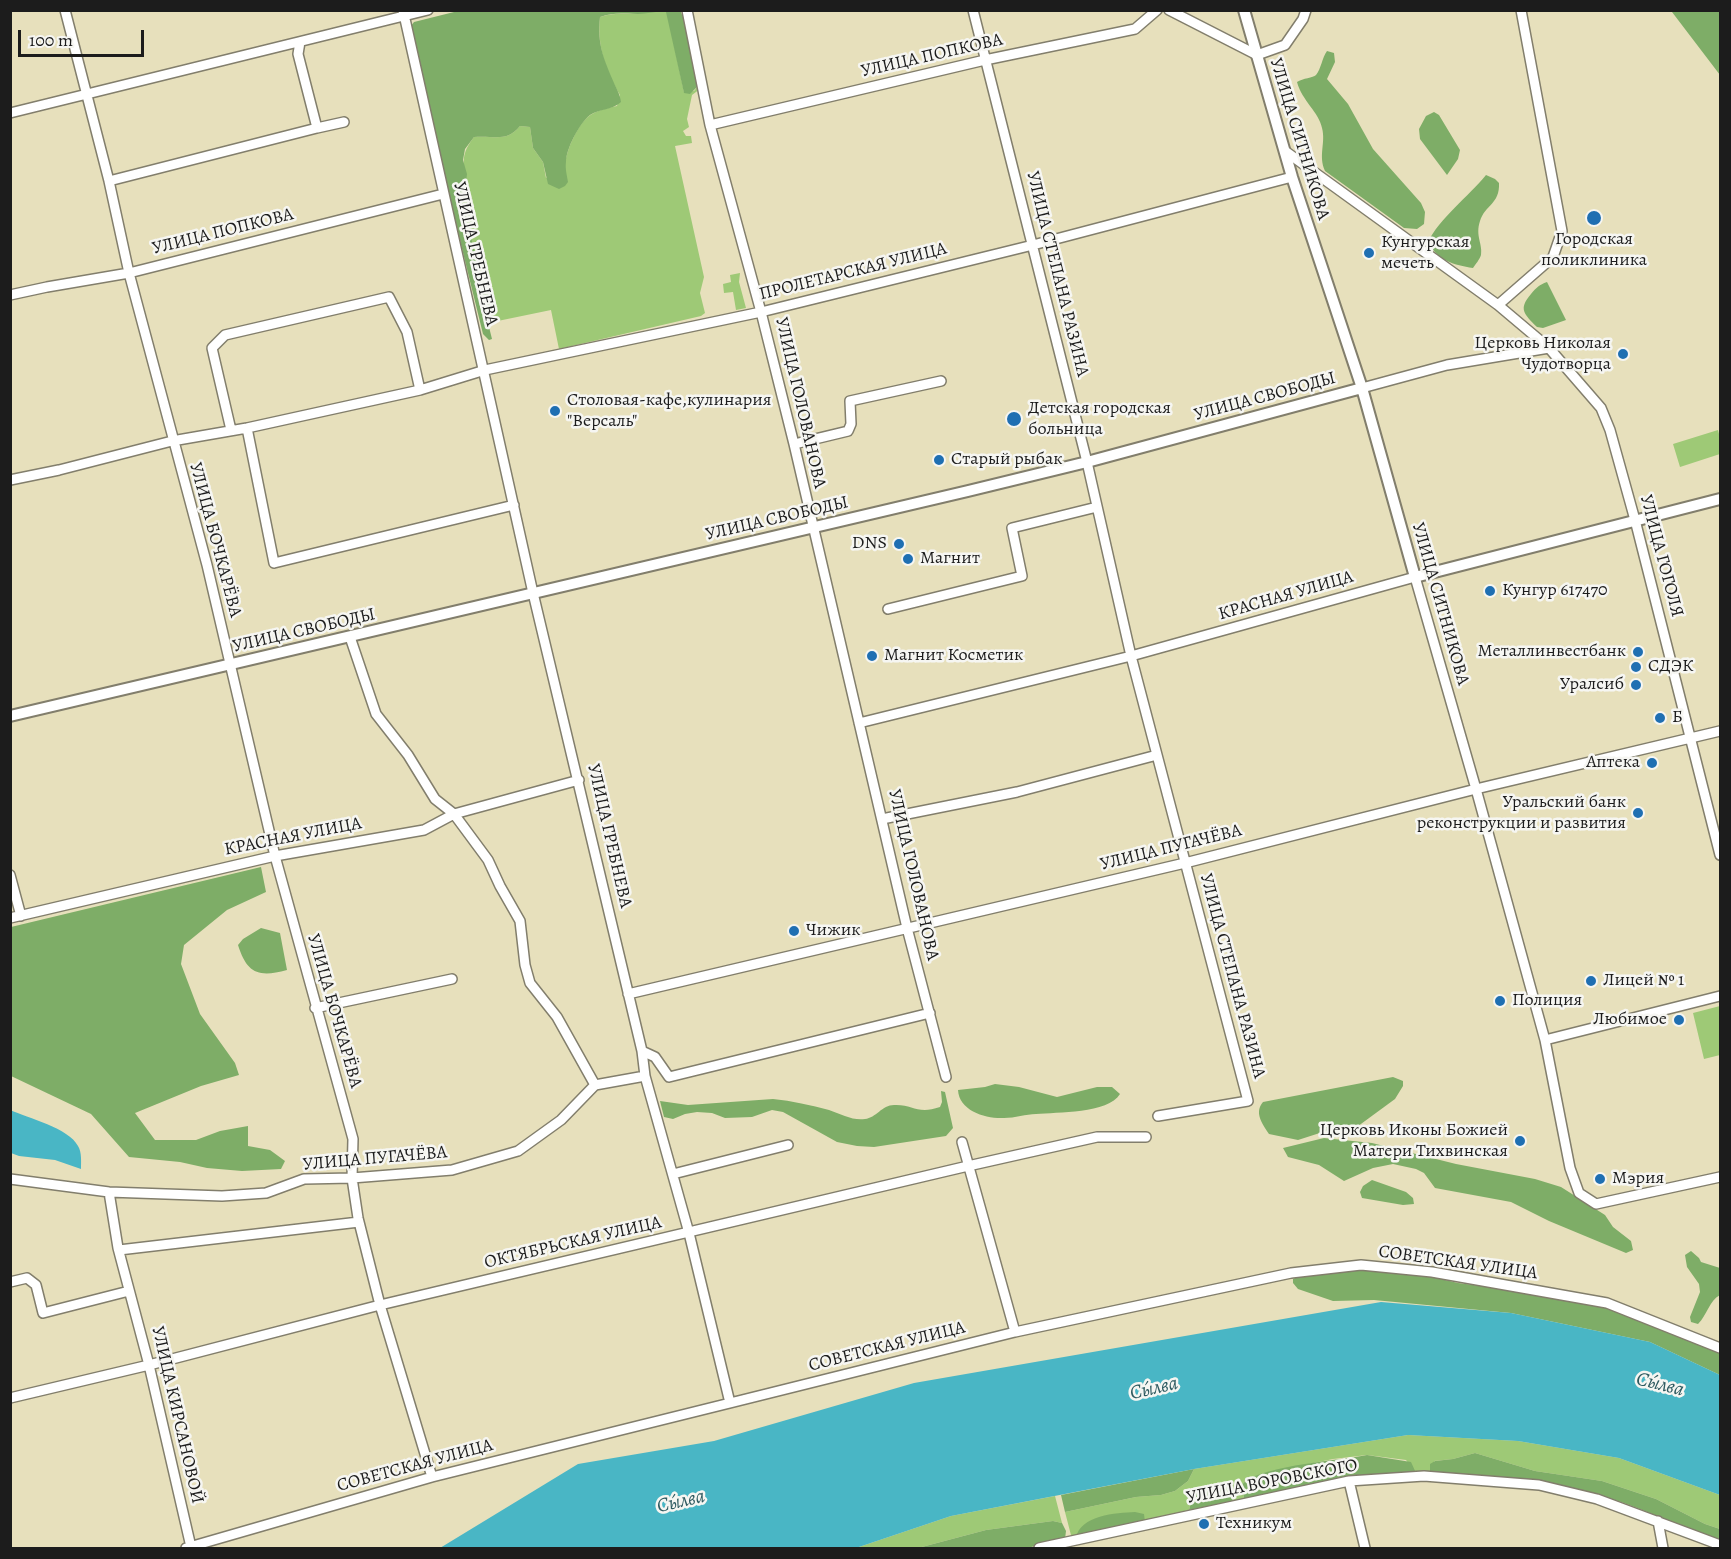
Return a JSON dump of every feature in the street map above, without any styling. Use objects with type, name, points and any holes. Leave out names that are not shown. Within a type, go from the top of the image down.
[{"type":"main road","name":"УЛИЦА СИТНИКОВА","points":[[1244,10],[1292,177],[1362,388],[1415,577]]},
{"type":"main road","name":"УЛИЦА СВОБОДЫ","points":[[10,716],[1087,462],[1362,388]]},
{"type":"main road","name":"КРАСНАЯ УЛИЦА","points":[[1415,577],[1720,499]]},
{"type":"street","name":"УЛИЦА БОЧКАРЁВА","points":[[65,10],[110,181],[129,273],[172,441],[207,565],[275,856],[315,1008],[353,1139],[352,1178],[359,1222],[380,1305],[432,1477]]},
{"type":"street","points":[[10,113],[300,42],[404,13],[428,10]]},
{"type":"street","name":"УЛИЦА ГОЛОВАНОВА","points":[[687,10],[710,125],[794,444],[906,928],[946,1077]]},
{"type":"street","name":"УЛИЦА СТЕПАНА РАЗИНА","points":[[973,10],[1087,462],[1131,656],[1248,1101],[1158,1116]]},
{"type":"street","name":"УЛИЦА ПОПКОВА","points":[[710,125],[985,60],[1135,29],[1157,10]]},
{"type":"street","points":[[1169,10],[1257,55],[1285,45],[1303,19],[1306,10]]},
{"type":"street","points":[[1498,305],[1554,257],[1562,231],[1521,10]]},
{"type":"street","name":"УЛИЦА ГРЕБНЕВА","points":[[404,13],[533,593],[642,1051],[645,1076],[689,1233],[730,1403]]},
{"type":"street","points":[[300,42],[298,54],[317,128]]},
{"type":"street","points":[[110,181],[344,122]]},
{"type":"street","name":"УЛИЦА ГОГОЛЯ","points":[[1284,151],[1498,305],[1549,348],[1601,408],[1610,430],[1635,520],[1720,855]]},
{"type":"street","name":"ПРОЛЕТАРСКАЯ УЛИЦА","points":[[10,480],[172,441],[247,428],[420,390],[485,370],[761,312],[1033,246],[1292,177]]},
{"type":"street","name":"УЛИЦА ПОПКОВА","points":[[10,295],[129,273],[443,194]]},
{"type":"street","points":[[231,430],[212,348],[225,335],[389,297],[408,332],[420,390]]},
{"type":"street","name":"УЛИЦА СВОБОДЫ","points":[[1362,388],[1447,365],[1549,348]]},
{"type":"street","points":[[794,444],[848,431],[851,424],[850,401],[941,381]]},
{"type":"street","points":[[247,428],[274,563],[514,506]]},
{"type":"street","points":[[888,609],[1022,576],[1012,528],[1097,507]]},
{"type":"street","name":"КРАСНАЯ УЛИЦА","points":[[859,723],[1131,656],[1415,577]]},
{"type":"street","name":"УЛИЦА СИТНИКОВА","points":[[1415,577],[1545,1040],[1570,1168],[1579,1193],[1596,1204],[1720,1177]]},
{"type":"street","points":[[350,637],[376,714],[408,755],[435,799],[454,814],[488,860],[520,921],[525,964],[530,983],[557,1017],[595,1085],[645,1076]]},
{"type":"street","name":"УЛИЦА ПУГАЧЁВА","points":[[628,994],[1185,863],[1476,789],[1720,731]]},
{"type":"street","points":[[882,819],[1017,792],[1157,755]]},
{"type":"street","name":"КРАСНАЯ УЛИЦА","points":[[16,917],[275,856],[424,830],[454,814],[579,780]]},
{"type":"street","points":[[10,875],[16,917]]},
{"type":"street","points":[[315,1008],[452,980]]},
{"type":"street","points":[[1545,1040],[1720,996]]},
{"type":"street","points":[[642,1051],[655,1057],[669,1077],[930,1013]]},
{"type":"street","name":"УЛИЦА ПУГАЧЁВА","points":[[10,1179],[110,1192],[222,1196],[266,1193],[304,1179],[352,1178],[452,1170],[518,1151],[561,1120],[595,1085]]},
{"type":"street","name":"ОКТЯБРЬСКАЯ УЛИЦА","points":[[10,1398],[149,1365],[380,1305],[968,1166],[1097,1137],[1146,1137]]},
{"type":"street","points":[[962,1142],[1015,1332]]},
{"type":"street","points":[[673,1174],[788,1145]]},
{"type":"street","name":"УЛИЦА КИРСАНОВОЙ","points":[[110,1192],[119,1250],[149,1365],[188,1548]]},
{"type":"street","points":[[119,1250],[359,1222]]},
{"type":"street","name":"СОВЕТСКАЯ УЛИЦА","points":[[188,1548],[432,1477],[1015,1332],[1291,1273],[1361,1265],[1432,1272],[1606,1303],[1720,1348]]},
{"type":"street","points":[[10,1282],[27,1278],[36,1285],[43,1314],[129,1292]]},
{"type":"street","name":"УЛИЦА ВОРОВСКОГО","points":[[1039,1548],[1072,1545],[1349,1481],[1424,1476],[1539,1485],[1597,1499],[1720,1545]]},
{"type":"street","points":[[1349,1481],[1365,1548]]},
{"type":"street","points":[[1658,1521],[1664,1548]]},
{"type":"green space","points":[[462,10],[680,10],[698,86],[690,94],[684,93],[666,12],[605,15],[600,17],[600,44],[621,102],[614,107],[590,115],[582,124],[568,150],[566,170],[568,182],[565,186],[559,189],[548,184],[543,162],[533,148],[530,127],[520,126],[510,135],[505,136],[474,137],[465,149],[463,160],[467,174],[466,182],[461,189],[461,199],[491,315],[488,323],[492,339],[489,340],[483,334],[436,143],[411,26],[414,22]]},
{"type":"green space","points":[[1673,10],[1720,11],[1720,75],[1672,12]]},
{"type":"green space","points":[[651,11],[667,12],[684,92],[694,91],[698,86],[700,89],[692,95],[687,119],[689,127],[683,131],[686,136],[691,136],[692,143],[675,146],[704,277],[700,293],[705,313],[701,316],[559,349],[551,310],[488,323],[461,199],[461,189],[466,182],[464,163],[467,148],[474,137],[505,136],[510,135],[520,126],[530,127],[533,148],[543,162],[546,178],[565,164],[573,138],[580,126],[595,112],[617,106],[620,95],[603,57],[600,17]]},
{"type":"green space","points":[[1327,51],[1334,53],[1335,62],[1327,79],[1348,104],[1373,149],[1421,203],[1425,212],[1424,224],[1417,229],[1404,228],[1325,171],[1322,160],[1323,133],[1320,122],[1297,82],[1316,75]]},
{"type":"green space","points":[[1434,112],[1439,115],[1460,150],[1458,159],[1447,175],[1420,139],[1419,129],[1426,116]]},
{"type":"green space","points":[[1486,175],[1499,183],[1499,190],[1495,200],[1480,221],[1478,231],[1480,257],[1473,268],[1453,263],[1437,254],[1428,242],[1447,216]]},
{"type":"green space","points":[[740,273],[739,282],[746,308],[736,310],[733,292],[724,293],[723,284],[731,282],[730,275]]},
{"type":"green space","points":[[1547,282],[1566,320],[1543,328],[1537,327],[1532,322],[1524,308],[1533,292]]},
{"type":"green space","points":[[1718,430],[1720,454],[1680,467],[1673,444]]},
{"type":"green space","points":[[261,867],[266,892],[227,910],[184,945],[181,964],[200,1014],[235,1063],[239,1075],[201,1086],[135,1113],[155,1140],[196,1140],[220,1131],[248,1126],[248,1146],[270,1150],[285,1161],[281,1169],[242,1171],[129,1157],[91,1114],[11,1076],[11,927]]},
{"type":"green space","points":[[261,928],[280,933],[287,970],[261,973],[245,962],[238,945],[243,939]]},
{"type":"green space","points":[[1720,1006],[1720,1055],[1704,1059],[1693,1013]]},
{"type":"green space","points":[[1393,1077],[1403,1081],[1403,1086],[1395,1099],[1350,1132],[1326,1131],[1298,1140],[1269,1134],[1260,1118],[1259,1110],[1263,1102]]},
{"type":"green space","points":[[995,1084],[1019,1087],[1057,1097],[1097,1087],[1112,1087],[1120,1094],[1114,1101],[1094,1109],[1004,1118],[989,1117],[968,1108],[963,1103],[958,1090]]},
{"type":"green space","points":[[941,1091],[945,1092],[953,1128],[946,1136],[874,1147],[837,1142],[783,1112],[772,1110],[752,1117],[725,1118],[712,1113],[697,1112],[673,1119],[664,1117],[660,1101],[688,1105],[773,1099],[815,1106],[860,1119],[869,1118],[890,1106],[900,1105],[920,1110],[940,1107]]},
{"type":"green space","points":[[1324,1138],[1372,1143],[1456,1164],[1535,1179],[1561,1187],[1605,1215],[1613,1227],[1631,1241],[1633,1250],[1626,1253],[1549,1221],[1511,1202],[1435,1188],[1424,1173],[1416,1169],[1393,1164],[1373,1168],[1344,1181],[1319,1165],[1288,1157],[1283,1148]]},
{"type":"green space","points":[[1372,1180],[1406,1192],[1413,1198],[1414,1204],[1403,1205],[1362,1198],[1360,1192],[1363,1186]]},
{"type":"green space","points":[[1691,1251],[1701,1262],[1720,1268],[1720,1295],[1713,1301],[1698,1324],[1691,1322],[1690,1317],[1700,1292],[1699,1284],[1687,1267],[1685,1255]]},
{"type":"green space","points":[[1371,1270],[1411,1272],[1458,1283],[1606,1307],[1630,1314],[1720,1353],[1720,1375],[1650,1342],[1511,1313],[1374,1300],[1333,1301],[1298,1289],[1293,1283],[1293,1279],[1303,1274]]},
{"type":"green space","points":[[1408,1435],[1518,1441],[1619,1458],[1720,1495],[1720,1529],[1705,1524],[1656,1499],[1602,1481],[1535,1471],[1475,1453],[1434,1461],[1435,1474],[1416,1473],[1406,1460],[1367,1455],[1333,1459],[1265,1473],[1247,1479],[1242,1485],[1244,1499],[1233,1501],[1232,1495],[1193,1494],[1189,1510],[1072,1539],[1065,1512],[1175,1491],[1188,1481],[1194,1469]]},
{"type":"green space","points":[[1475,1453],[1535,1471],[1602,1481],[1656,1499],[1705,1524],[1720,1529],[1720,1542],[1637,1508],[1588,1492],[1523,1480],[1435,1474],[1430,1471],[1430,1464],[1435,1461]]},
{"type":"green space","points":[[1367,1455],[1411,1462],[1416,1473],[1346,1477],[1244,1499],[1242,1485],[1250,1478],[1281,1468]]},
{"type":"green space","points":[[1194,1469],[1188,1481],[1175,1491],[1065,1512],[1061,1495]]},
{"type":"green space","points":[[1209,1490],[1223,1490],[1232,1495],[1233,1501],[1189,1510],[1193,1494]]},
{"type":"green space","points":[[1055,1496],[1062,1523],[1053,1521],[986,1530],[918,1548],[856,1548],[951,1516]]},
{"type":"green space","points":[[1135,1512],[1144,1514],[1145,1522],[1076,1538],[1084,1524],[1091,1520]]},
{"type":"green space","points":[[1053,1521],[1062,1523],[1066,1531],[1065,1539],[1027,1548],[918,1548],[986,1530]]},
{"type":"water","points":[[10,1110],[66,1134],[78,1146],[81,1169],[55,1160],[11,1153]]},
{"type":"water","name":"Сы́лва","points":[[1381,1302],[1511,1313],[1650,1342],[1720,1375],[1720,1495],[1619,1458],[1518,1441],[1408,1435],[1194,1469],[951,1516],[856,1548],[440,1548],[578,1464],[714,1441],[914,1383]]},
{"type":"place","name":"Городская поликлиника","points":[[1594,218]]},
{"type":"place","name":"Кунгурская мечеть","points":[[1369,253]]},
{"type":"place","name":"Церковь Николая Чудотворца","points":[[1623,354]]},
{"type":"place","name":"Столовая-кафе,кулинария \"Версаль\"","points":[[555,411]]},
{"type":"place","name":"Детская городская больница","points":[[1014,419]]},
{"type":"place","name":"Старый рыбак","points":[[939,460]]},
{"type":"place","name":"DNS","points":[[899,544]]},
{"type":"place","name":"Магнит","points":[[908,559]]},
{"type":"place","name":"Кунгур 617470","points":[[1490,591]]},
{"type":"place","name":"Металлинвестбанк","points":[[1638,652]]},
{"type":"place","name":"Магнит Косметик","points":[[872,656]]},
{"type":"place","name":"СДЭК","points":[[1636,667]]},
{"type":"place","name":"Уралсиб","points":[[1636,685]]},
{"type":"place","name":"Б","points":[[1660,718]]},
{"type":"place","name":"Аптека","points":[[1652,763]]},
{"type":"place","name":"Уральский банк реконструкции и развития","points":[[1638,813]]},
{"type":"place","name":"Чижик","points":[[794,931]]},
{"type":"place","name":"Лицей № 1","points":[[1591,981]]},
{"type":"place","name":"Полиция","points":[[1500,1001]]},
{"type":"place","name":"Любимое","points":[[1679,1020]]},
{"type":"place","name":"Церковь Иконы Божией Матери Тихвинская","points":[[1520,1141]]},
{"type":"place","name":"Мэрия","points":[[1600,1179]]},
{"type":"place","name":"Техникум","points":[[1204,1524]]}]
